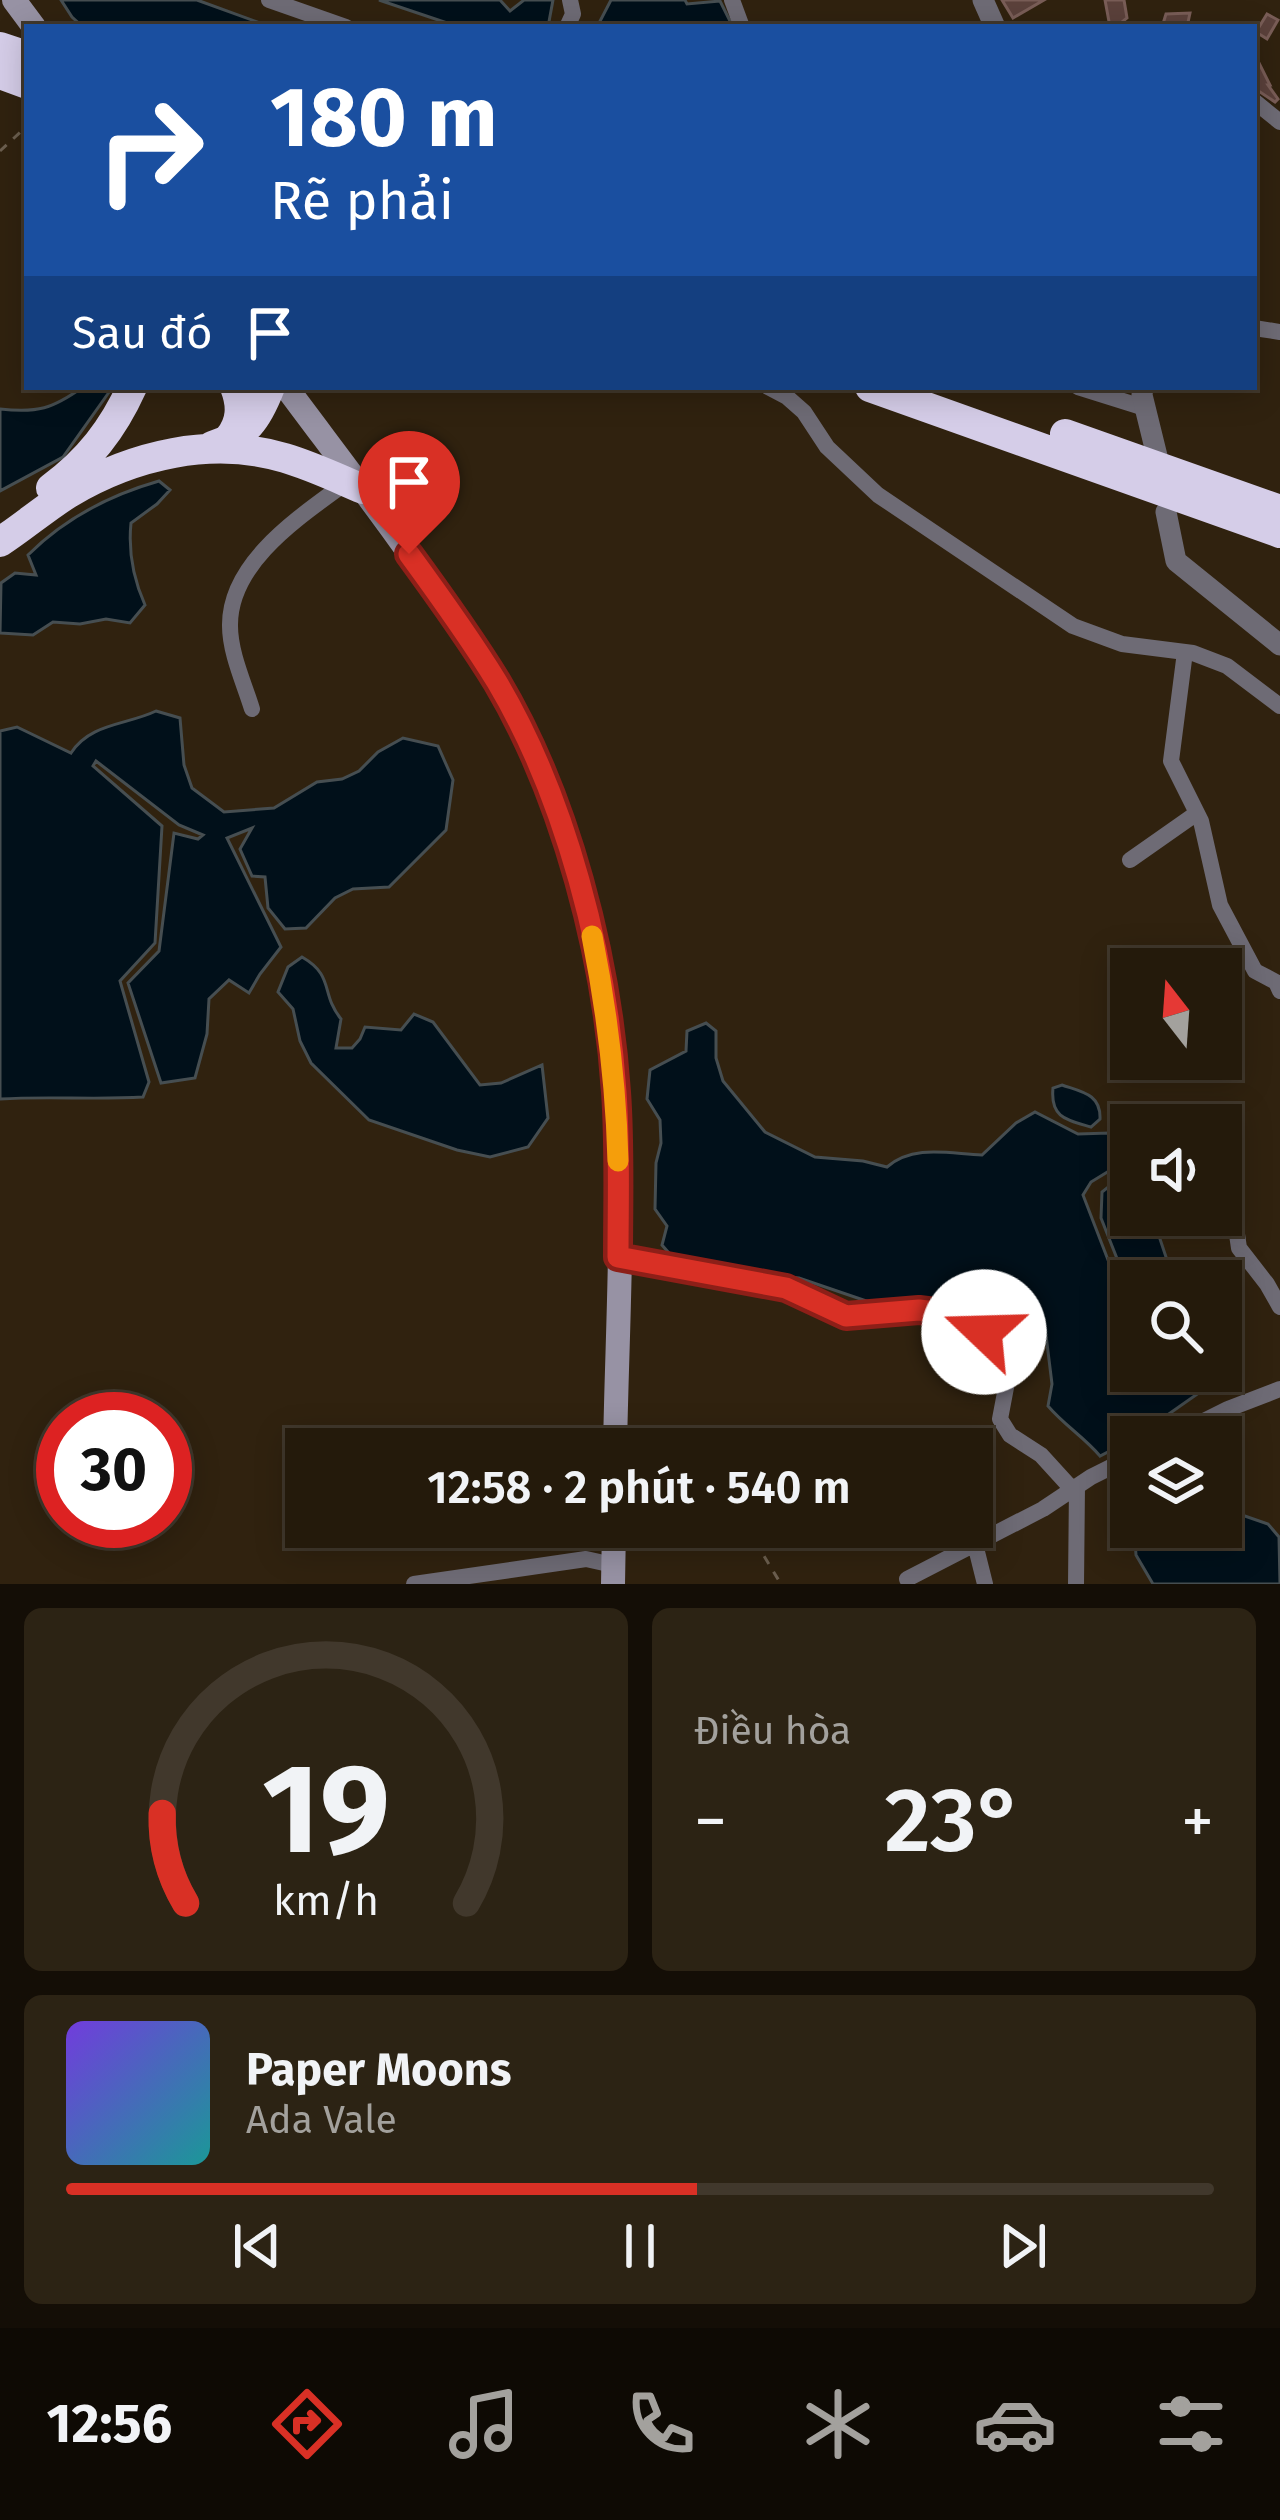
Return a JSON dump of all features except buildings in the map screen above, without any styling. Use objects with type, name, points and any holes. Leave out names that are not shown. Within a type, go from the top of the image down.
[{"type":"highway","points":[[0,525],[93,453],[131,390]]},
{"type":"highway","points":[[216,445],[236,430],[240,419],[235,390]]},
{"type":"highway","points":[[0,542],[87,483],[128,466],[216,445],[243,433],[269,390]]},
{"type":"highway","points":[[878,390],[1280,533]]},
{"type":"highway","points":[[939,390],[1280,510]]},
{"type":"highway","points":[[216,445],[282,457],[355,486]]},
{"type":"main road","points":[[0,27],[24,55]]},
{"type":"main road","points":[[288,390],[432,586],[498,685],[541,772],[583,892],[604,994],[616,1093],[615,1428]]},
{"type":"street","points":[[269,0],[337,24]]},
{"type":"street","points":[[773,390],[804,412],[827,447],[878,495],[1073,626],[1122,644],[1185,652],[1227,667],[1280,706]]},
{"type":"street","points":[[1098,390],[1144,397],[1156,456]]},
{"type":"street","points":[[252,709],[230,634],[237,594],[271,541],[355,486]]},
{"type":"street","points":[[1166,512],[1176,561],[1280,645]]},
{"type":"street","points":[[1185,652],[1171,761],[1197,813],[1220,905],[1256,971],[1276,982],[1280,991]]},
{"type":"street","points":[[1130,860],[1197,813]]},
{"type":"street","points":[[1237,1236],[1239,1248],[1280,1307]]},
{"type":"street","points":[[618,1257],[786,1288],[846,1316],[919,1310],[960,1315],[1012,1356],[1000,1419],[1010,1435],[1080,1484]]},
{"type":"street","points":[[1214,1416],[1280,1389]]},
{"type":"street","points":[[993,1535],[1110,1468]]},
{"type":"street","points":[[1076,1584],[1080,1484]]},
{"type":"street","points":[[907,1579],[967,1548]]},
{"type":"street","points":[[976,1548],[985,1584]]},
{"type":"street","points":[[414,1584],[614,1556]]},
{"type":"path","points":[[0,151],[24,129]]},
{"type":"path","points":[[614,1556],[742,1532],[753,1538],[781,1584]]},
{"type":"water","points":[[61,0],[197,0],[263,24],[80,24]]},
{"type":"water","points":[[379,0],[500,0],[510,11],[524,0],[553,0],[549,24],[450,24]]},
{"type":"water","points":[[611,0],[685,0],[687,4],[720,1],[732,24],[599,24]]},
{"type":"water","points":[[78,390],[111,390],[63,457],[0,491],[0,409],[44,408]]},
{"type":"water","points":[[159,481],[170,490],[131,523],[132,565],[145,605],[130,623],[106,619],[53,622],[33,635],[0,633],[1,583],[15,573],[36,575],[28,555],[89,510]]},
{"type":"water","points":[[156,711],[180,718],[184,765],[192,788],[224,812],[274,808],[317,782],[359,771],[378,752],[403,738],[438,746],[453,780],[446,830],[389,887],[353,889],[335,898],[306,928],[285,929],[268,908],[265,877],[252,876],[240,849],[252,828],[227,838],[281,947],[249,993],[229,980],[209,999],[207,1034],[195,1078],[161,1083],[128,983],[159,951],[174,833],[198,839],[203,835],[179,825],[96,761],[93,766],[162,826],[155,943],[120,981],[149,1082],[143,1097],[0,1099],[0,731],[17,727],[71,753],[99,730]]},
{"type":"water","points":[[302,957],[319,971],[341,1019],[336,1048],[352,1048],[365,1027],[401,1030],[414,1014],[433,1022],[480,1085],[501,1083],[542,1065],[548,1118],[528,1147],[490,1157],[369,1120],[311,1063],[293,1009],[278,992],[288,967]]},
{"type":"water","points":[[706,1023],[716,1031],[716,1058],[723,1081],[765,1132],[815,1157],[887,1167],[920,1153],[982,1155],[1035,1112],[1078,1134],[1109,1133],[1109,1171],[1091,1182],[1083,1195],[1110,1265],[1110,1392],[1200,1392],[1166,1416],[1110,1416],[1110,1451],[1100,1456],[1048,1406],[1052,1384],[1044,1319],[1028,1300],[1004,1302],[964,1291],[928,1302],[878,1305],[799,1278],[675,1260],[662,1245],[667,1226],[655,1209],[660,1120],[647,1099],[650,1070],[686,1051],[687,1031]]},
{"type":"water","points":[[1062,1085],[1089,1095],[1097,1104],[1100,1119],[1091,1127],[1057,1112],[1053,1088]]},
{"type":"water","points":[[1110,1186],[1110,1236],[1159,1236],[1167,1260],[1118,1260],[1101,1218],[1102,1192]]},
{"type":"water","points":[[1242,1515],[1268,1524],[1279,1537],[1280,1584],[1153,1584],[1136,1548],[1242,1548]]},
{"type":"slow traffic","points":[[592,936],[616,1093],[618,1161]]},
{"type":"route","points":[[409,554],[498,685],[541,772],[583,892],[604,994],[616,1093],[618,1257],[786,1288],[846,1316],[919,1310],[960,1315],[984,1332]]}]
